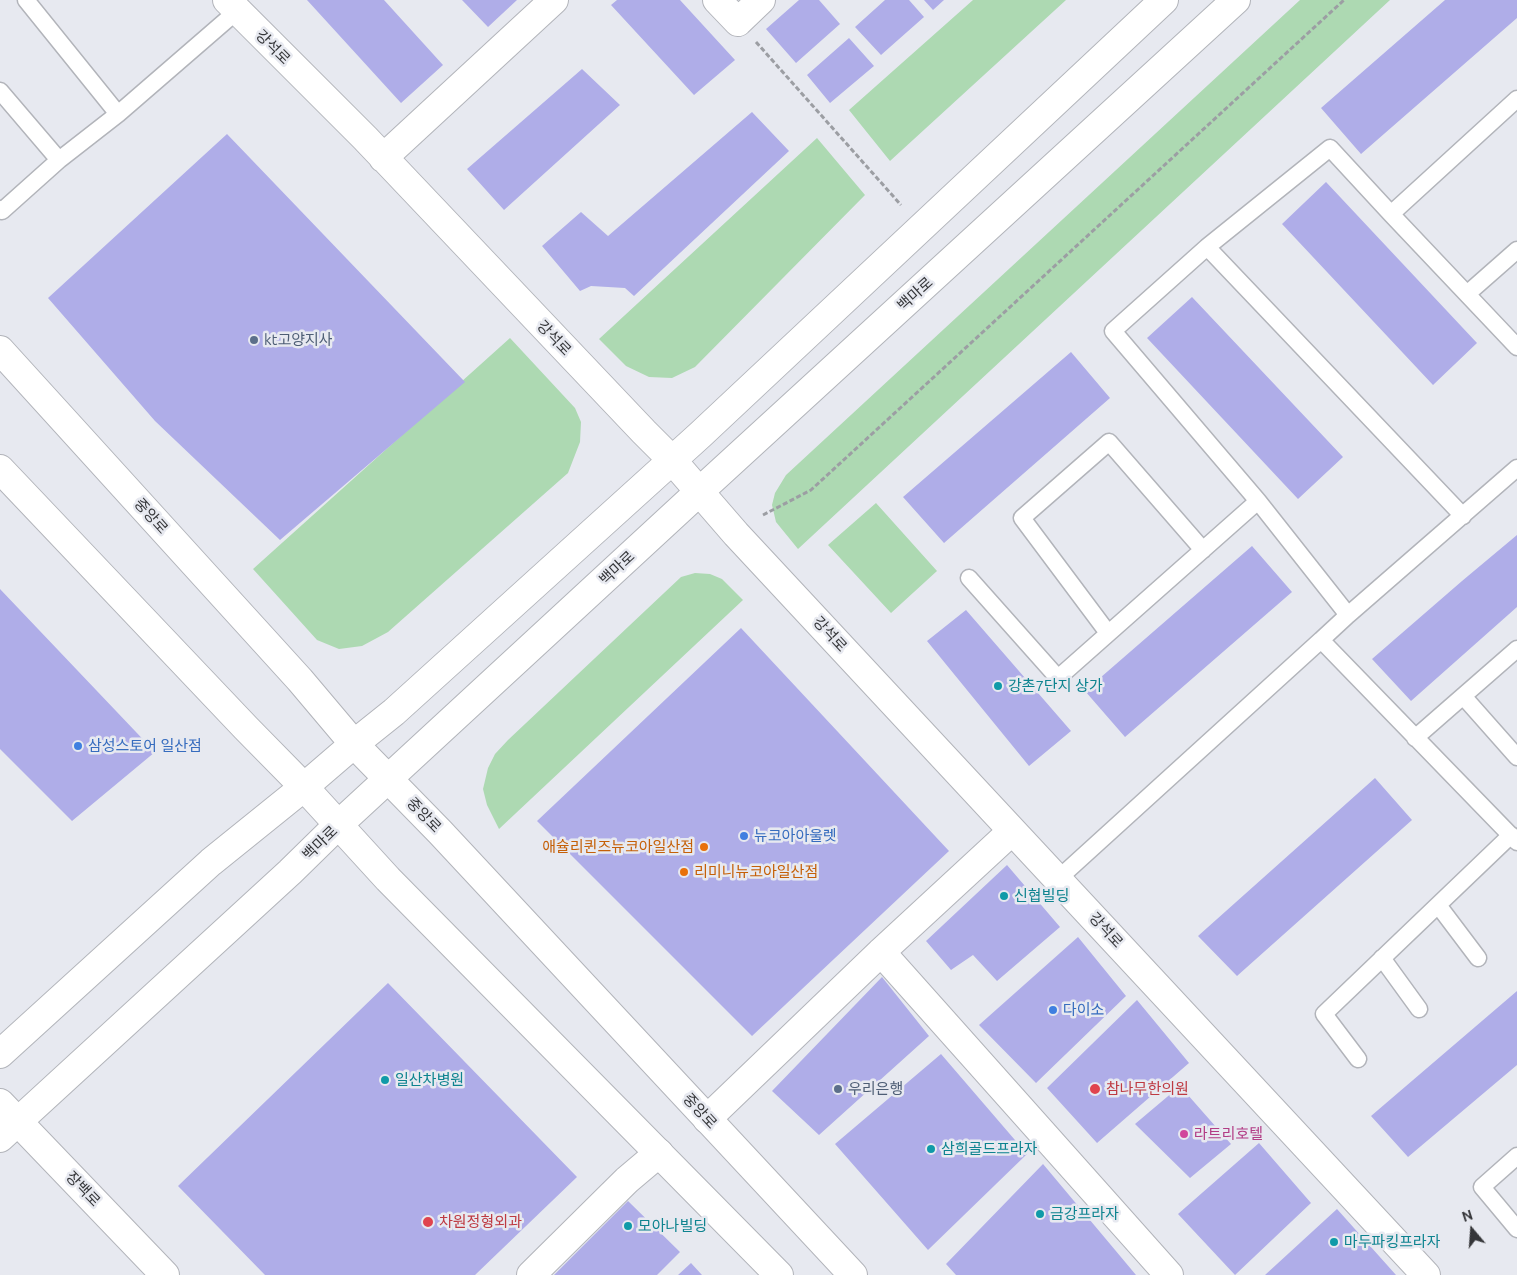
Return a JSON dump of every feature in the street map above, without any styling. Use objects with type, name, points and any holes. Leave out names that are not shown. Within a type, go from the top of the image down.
[{"type":"main road","points":[[383,158],[554,0]]},
{"type":"main road","points":[[716,0],[738,22],[761,0]]},
{"type":"main road","points":[[0,1054],[211,862],[394,712],[672,460],[1164,0]]},
{"type":"main road","name":"백마로","points":[[6,1121],[290,872],[338,824],[1236,0]]},
{"type":"main road","name":"강석로","points":[[232,6],[365,138],[672,460],[736,534],[1426,1275]]},
{"type":"main road","name":"중앙로","points":[[0,350],[294,673],[354,744],[440,832],[852,1275]]},
{"type":"main road","points":[[0,469],[304,787],[388,879],[778,1275]]},
{"type":"main road","points":[[707,1119],[881,952],[1012,831]]},
{"type":"main road","points":[[881,952],[1169,1275]]},
{"type":"main road","name":"장백로","points":[[6,1121],[165,1275]]},
{"type":"main road","points":[[531,1275],[627,1180],[659,1153]]},
{"type":"lane","points":[[26,0],[118,114]]},
{"type":"lane","points":[[0,209],[2,211],[59,160],[118,114],[232,6]]},
{"type":"lane","points":[[0,91],[59,160]]},
{"type":"lane","points":[[1391,214],[1517,99]]},
{"type":"lane","points":[[1348,614],[1258,501],[1113,331],[1207,247],[1330,148],[1517,347]]},
{"type":"lane","points":[[1207,247],[1463,516]]},
{"type":"lane","points":[[1467,294],[1517,250]]},
{"type":"lane","points":[[1108,633],[1022,518],[1109,442],[1203,550]]},
{"type":"lane","points":[[1058,879],[1348,614],[1517,468]]},
{"type":"lane","points":[[970,578],[1058,678],[1258,501]]},
{"type":"lane","points":[[1320,640],[1514,839],[1438,905],[1324,1014],[1358,1059]]},
{"type":"lane","points":[[1415,738],[1517,649]]},
{"type":"lane","points":[[1463,696],[1517,757]]},
{"type":"lane","points":[[1438,905],[1478,958]]},
{"type":"lane","points":[[1382,958],[1419,1009]]},
{"type":"lane","points":[[1517,1156],[1482,1187],[1517,1229]]},
{"type":"path","points":[[763,515],[811,490],[1344,0]]},
{"type":"path","points":[[738,22],[901,205]]},
{"type":"green space","points":[[973,0],[1066,0],[890,161],[849,110]]},
{"type":"green space","points":[[1300,0],[1390,0],[798,549],[776,522],[772,505],[775,493],[786,475]]},
{"type":"green space","points":[[817,138],[865,195],[695,367],[672,378],[649,377],[626,366],[599,339]]},
{"type":"green space","points":[[510,338],[575,408],[581,422],[580,442],[568,473],[388,632],[362,646],[339,649],[317,640],[253,569]]},
{"type":"green space","points":[[876,503],[937,571],[891,613],[828,545]]},
{"type":"green space","points":[[695,573],[710,574],[722,579],[743,600],[499,829],[487,805],[483,789],[488,768],[495,754],[681,577]]},
{"type":"building","points":[[307,0],[384,0],[443,65],[401,103]]},
{"type":"building","points":[[462,0],[517,0],[488,27]]},
{"type":"building","points":[[617,0],[680,0],[735,60],[694,95],[611,5]]},
{"type":"building","points":[[799,0],[819,0],[840,24],[796,63],[766,29]]},
{"type":"building","points":[[885,0],[909,0],[924,17],[881,55],[855,27]]},
{"type":"building","points":[[924,0],[944,0],[933,10]]},
{"type":"building","points":[[1445,0],[1517,0],[1517,18],[1361,154],[1321,108]]},
{"type":"building","points":[[849,38],[874,66],[830,103],[807,75]]},
{"type":"building","points":[[582,69],[620,105],[504,210],[467,169]]},
{"type":"building","points":[[752,112],[789,151],[634,296],[625,288],[591,286],[580,291],[542,246],[581,212],[608,236]]},
{"type":"building","name":"kt고양지사","points":[[227,134],[465,382],[280,540],[155,421],[48,298]]},
{"type":"building","points":[[1326,182],[1477,343],[1433,385],[1282,224]]},
{"type":"building","points":[[1192,297],[1343,457],[1298,499],[1147,338]]},
{"type":"building","points":[[1071,352],[1110,398],[944,543],[903,497]]},
{"type":"building","points":[[1517,535],[1517,607],[1411,701],[1372,659]]},
{"type":"building","points":[[1252,546],[1292,592],[1125,737],[1085,691]]},
{"type":"building","points":[[0,589],[155,752],[72,821],[0,749]]},
{"type":"building","name":"강촌7단지 상가","points":[[966,610],[1071,731],[1029,766],[927,641]]},
{"type":"building","name":"뉴코아아울렛","points":[[741,628],[949,851],[752,1036],[537,821]]},
{"type":"building","points":[[1375,778],[1412,820],[1237,976],[1198,936]]},
{"type":"building","name":"신협빌딩","points":[[1007,865],[1060,927],[997,981],[973,955],[951,970],[926,941]]},
{"type":"building","name":"다이소","points":[[1078,937],[1126,996],[1036,1083],[979,1025]]},
{"type":"building","points":[[882,977],[929,1036],[819,1135],[772,1091]]},
{"type":"building","name":"일산차병원","points":[[388,983],[577,1177],[475,1275],[265,1275],[178,1186]]},
{"type":"building","points":[[1517,991],[1517,1065],[1408,1157],[1371,1116]]},
{"type":"building","points":[[1137,1000],[1189,1063],[1097,1143],[1047,1088]]},
{"type":"building","name":"삼희골드프라자","points":[[941,1054],[1027,1154],[928,1250],[835,1144]]},
{"type":"building","name":"라트리호텔","points":[[1180,1086],[1231,1144],[1190,1178],[1135,1124]]},
{"type":"building","points":[[1259,1143],[1311,1203],[1235,1275],[1178,1214]]},
{"type":"building","name":"금강프라자","points":[[1043,1164],[1136,1275],[956,1275],[946,1264]]},
{"type":"building","name":"모아나빌딩","points":[[628,1201],[680,1252],[657,1275],[554,1275]]},
{"type":"building","name":"마두파킹프라자","points":[[1337,1209],[1396,1275],[1265,1275]]},
{"type":"building","points":[[691,1263],[702,1275],[678,1275]]},
{"type":"place","name":"kt고양지사","points":[[254,340]]},
{"type":"place","name":"강촌7단지 상가","points":[[998,686]]},
{"type":"place","name":"삼성스토어 일산점","points":[[78,746]]},
{"type":"place","name":"뉴코아아울렛","points":[[744,836]]},
{"type":"place","name":"애슐리퀸즈뉴코아일산점","points":[[704,847]]},
{"type":"place","name":"리미니뉴코아일산점","points":[[684,872]]},
{"type":"place","name":"신협빌딩","points":[[1004,896]]},
{"type":"place","name":"다이소","points":[[1053,1010]]},
{"type":"place","name":"일산차병원","points":[[385,1080]]},
{"type":"place","name":"우리은행","points":[[838,1089]]},
{"type":"place","name":"참나무한의원","points":[[1095,1089]]},
{"type":"place","name":"라트리호텔","points":[[1184,1134]]},
{"type":"place","name":"삼희골드프라자","points":[[931,1149]]},
{"type":"place","name":"금강프라자","points":[[1040,1214]]},
{"type":"place","name":"차원정형외과","points":[[428,1222]]},
{"type":"place","name":"모아나빌딩","points":[[628,1226]]},
{"type":"place","name":"마두파킹프라자","points":[[1334,1242]]}]
